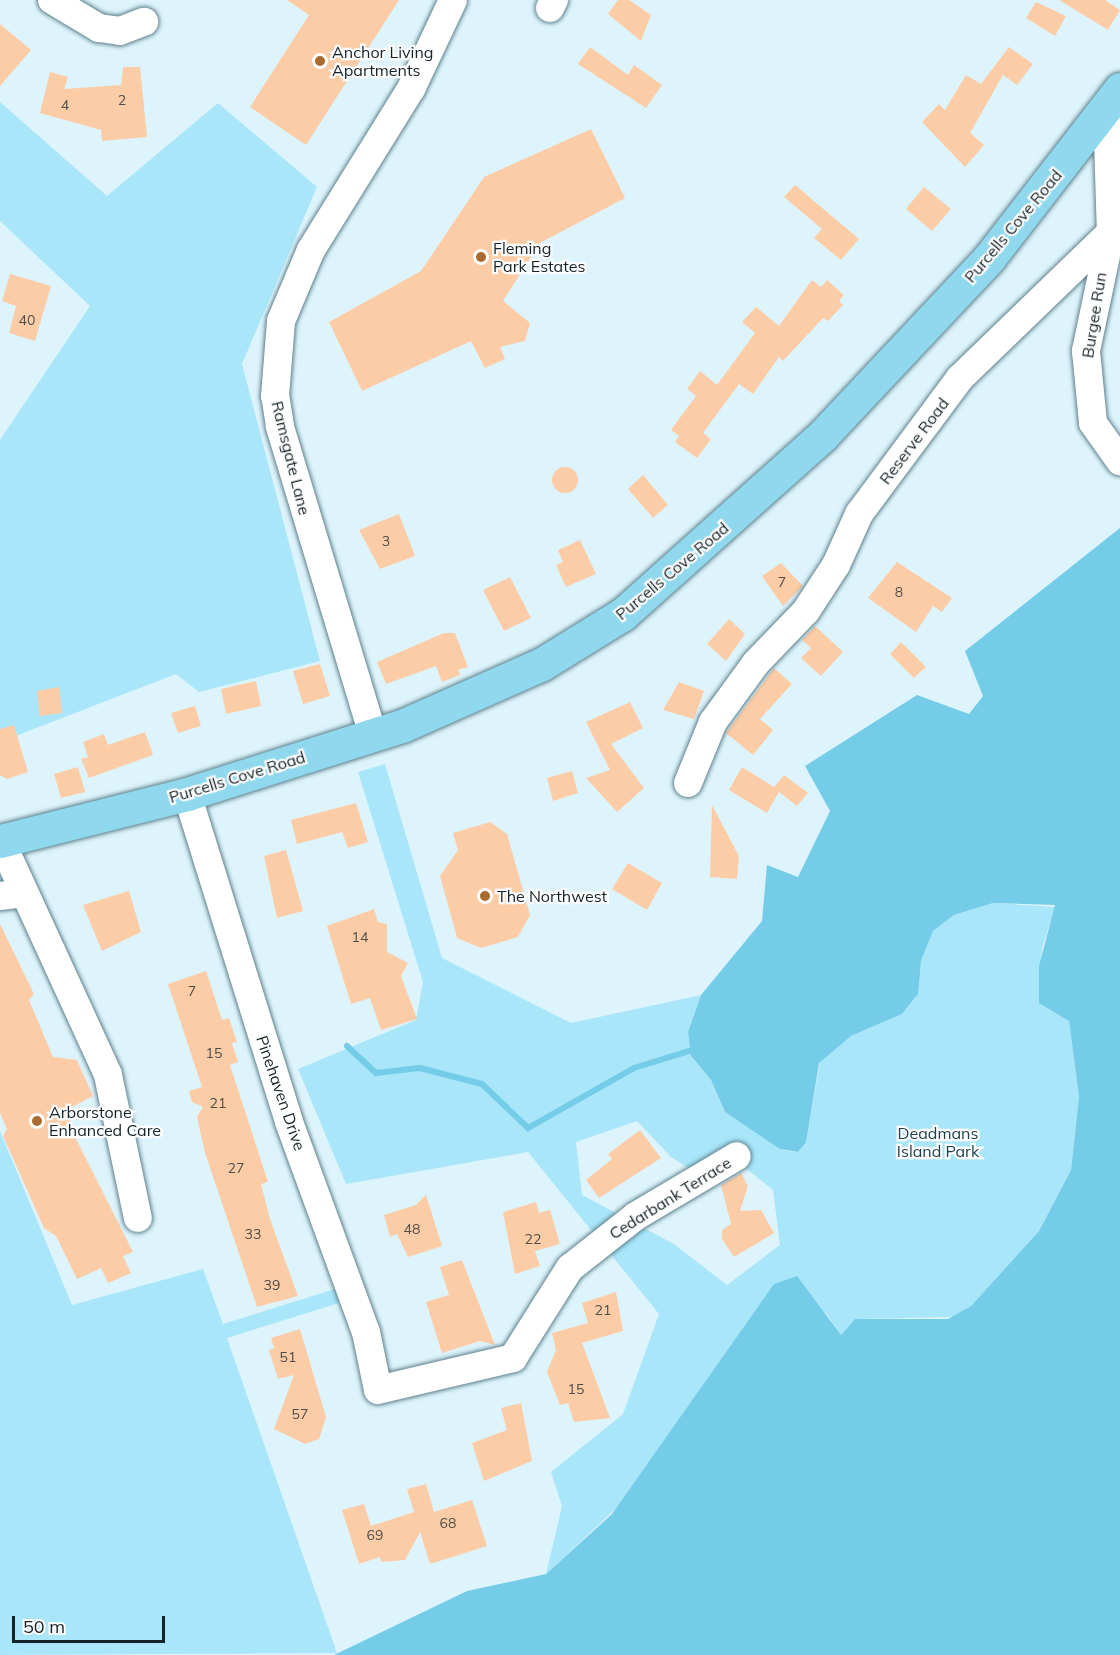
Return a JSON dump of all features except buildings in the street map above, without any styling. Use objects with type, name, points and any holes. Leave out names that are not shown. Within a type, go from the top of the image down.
[{"type":"main road","name":"Purcells Cove Road","points":[[0,841],[187,794],[373,735],[542,664],[623,614],[680,568],[823,435],[989,258],[1114,98]]},
{"type":"street","points":[[52,0],[99,28],[120,31],[144,22]]},
{"type":"street","name":"Ramsgate Lane","points":[[373,735],[280,426],[274,396],[281,321],[311,250],[411,89],[453,0]]},
{"type":"street","points":[[1112,232],[1114,98]]},
{"type":"street","name":"Burgee Run","points":[[1112,232],[1086,351],[1093,423],[1120,461]]},
{"type":"street","name":"Reserve Road","points":[[688,783],[713,722],[756,663],[806,611],[836,565],[859,514],[960,378],[1112,232]]},
{"type":"street","name":"Pinehaven Drive","points":[[187,794],[289,1122],[366,1332],[378,1390]]},
{"type":"street","points":[[0,841],[12,894],[108,1075],[138,1218]]},
{"type":"street","name":"Cedarbank Terrace","points":[[378,1390],[513,1358],[570,1268],[636,1216],[737,1156]]},
{"type":"green space","points":[[0,102],[107,196],[218,103],[317,187],[242,364],[320,661],[199,692],[176,674],[0,742],[0,440],[90,306],[0,221]]},
{"type":"green space","name":"Deadmans Island Park","points":[[385,764],[442,958],[571,1023],[701,995],[688,1032],[692,1058],[711,1080],[725,1112],[786,1151],[798,1152],[806,1144],[820,1061],[851,1036],[902,1014],[916,997],[921,961],[933,931],[954,915],[993,903],[1055,907],[1042,949],[1039,1000],[1069,1021],[1079,1097],[1071,1170],[1039,1231],[971,1306],[953,1317],[855,1319],[841,1335],[825,1312],[546,1574],[562,1506],[551,1472],[623,1414],[659,1314],[528,1152],[346,1184],[298,1069],[416,1020],[423,982],[358,772]],"holes":[[[637,1121],[671,1157],[693,1171],[744,1167],[773,1190],[780,1245],[727,1285],[674,1244],[582,1195],[576,1142]]]},
{"type":"green space","points":[[0,1131],[72,1305],[203,1269],[223,1324],[335,1289],[339,1303],[227,1338],[337,1653],[0,1655]]},
{"type":"shaded area","points":[[1120,528],[1120,1655],[334,1655],[467,1591],[546,1574],[612,1514],[774,1284],[797,1276],[841,1335],[855,1319],[948,1319],[971,1306],[1039,1231],[1071,1170],[1079,1097],[1069,1021],[1039,1003],[1039,966],[1055,905],[993,903],[954,915],[933,931],[921,961],[918,994],[902,1014],[851,1036],[819,1063],[806,1143],[798,1152],[780,1149],[725,1112],[711,1080],[691,1056],[688,1032],[701,995],[762,921],[767,865],[798,877],[830,811],[805,766],[917,695],[969,714],[983,696],[965,651]]},
{"type":"waterway","points":[[347,1046],[376,1073],[420,1068],[482,1084],[528,1128],[634,1068],[689,1051]]},
{"type":"place","name":"Anchor Living Apartments","points":[[320,61]]},
{"type":"place","name":"Fleming Park Estates","points":[[481,257]]},
{"type":"place","name":"The Northwest","points":[[485,896]]},
{"type":"place","name":"Arborstone Enhanced Care","points":[[37,1121]]}]
